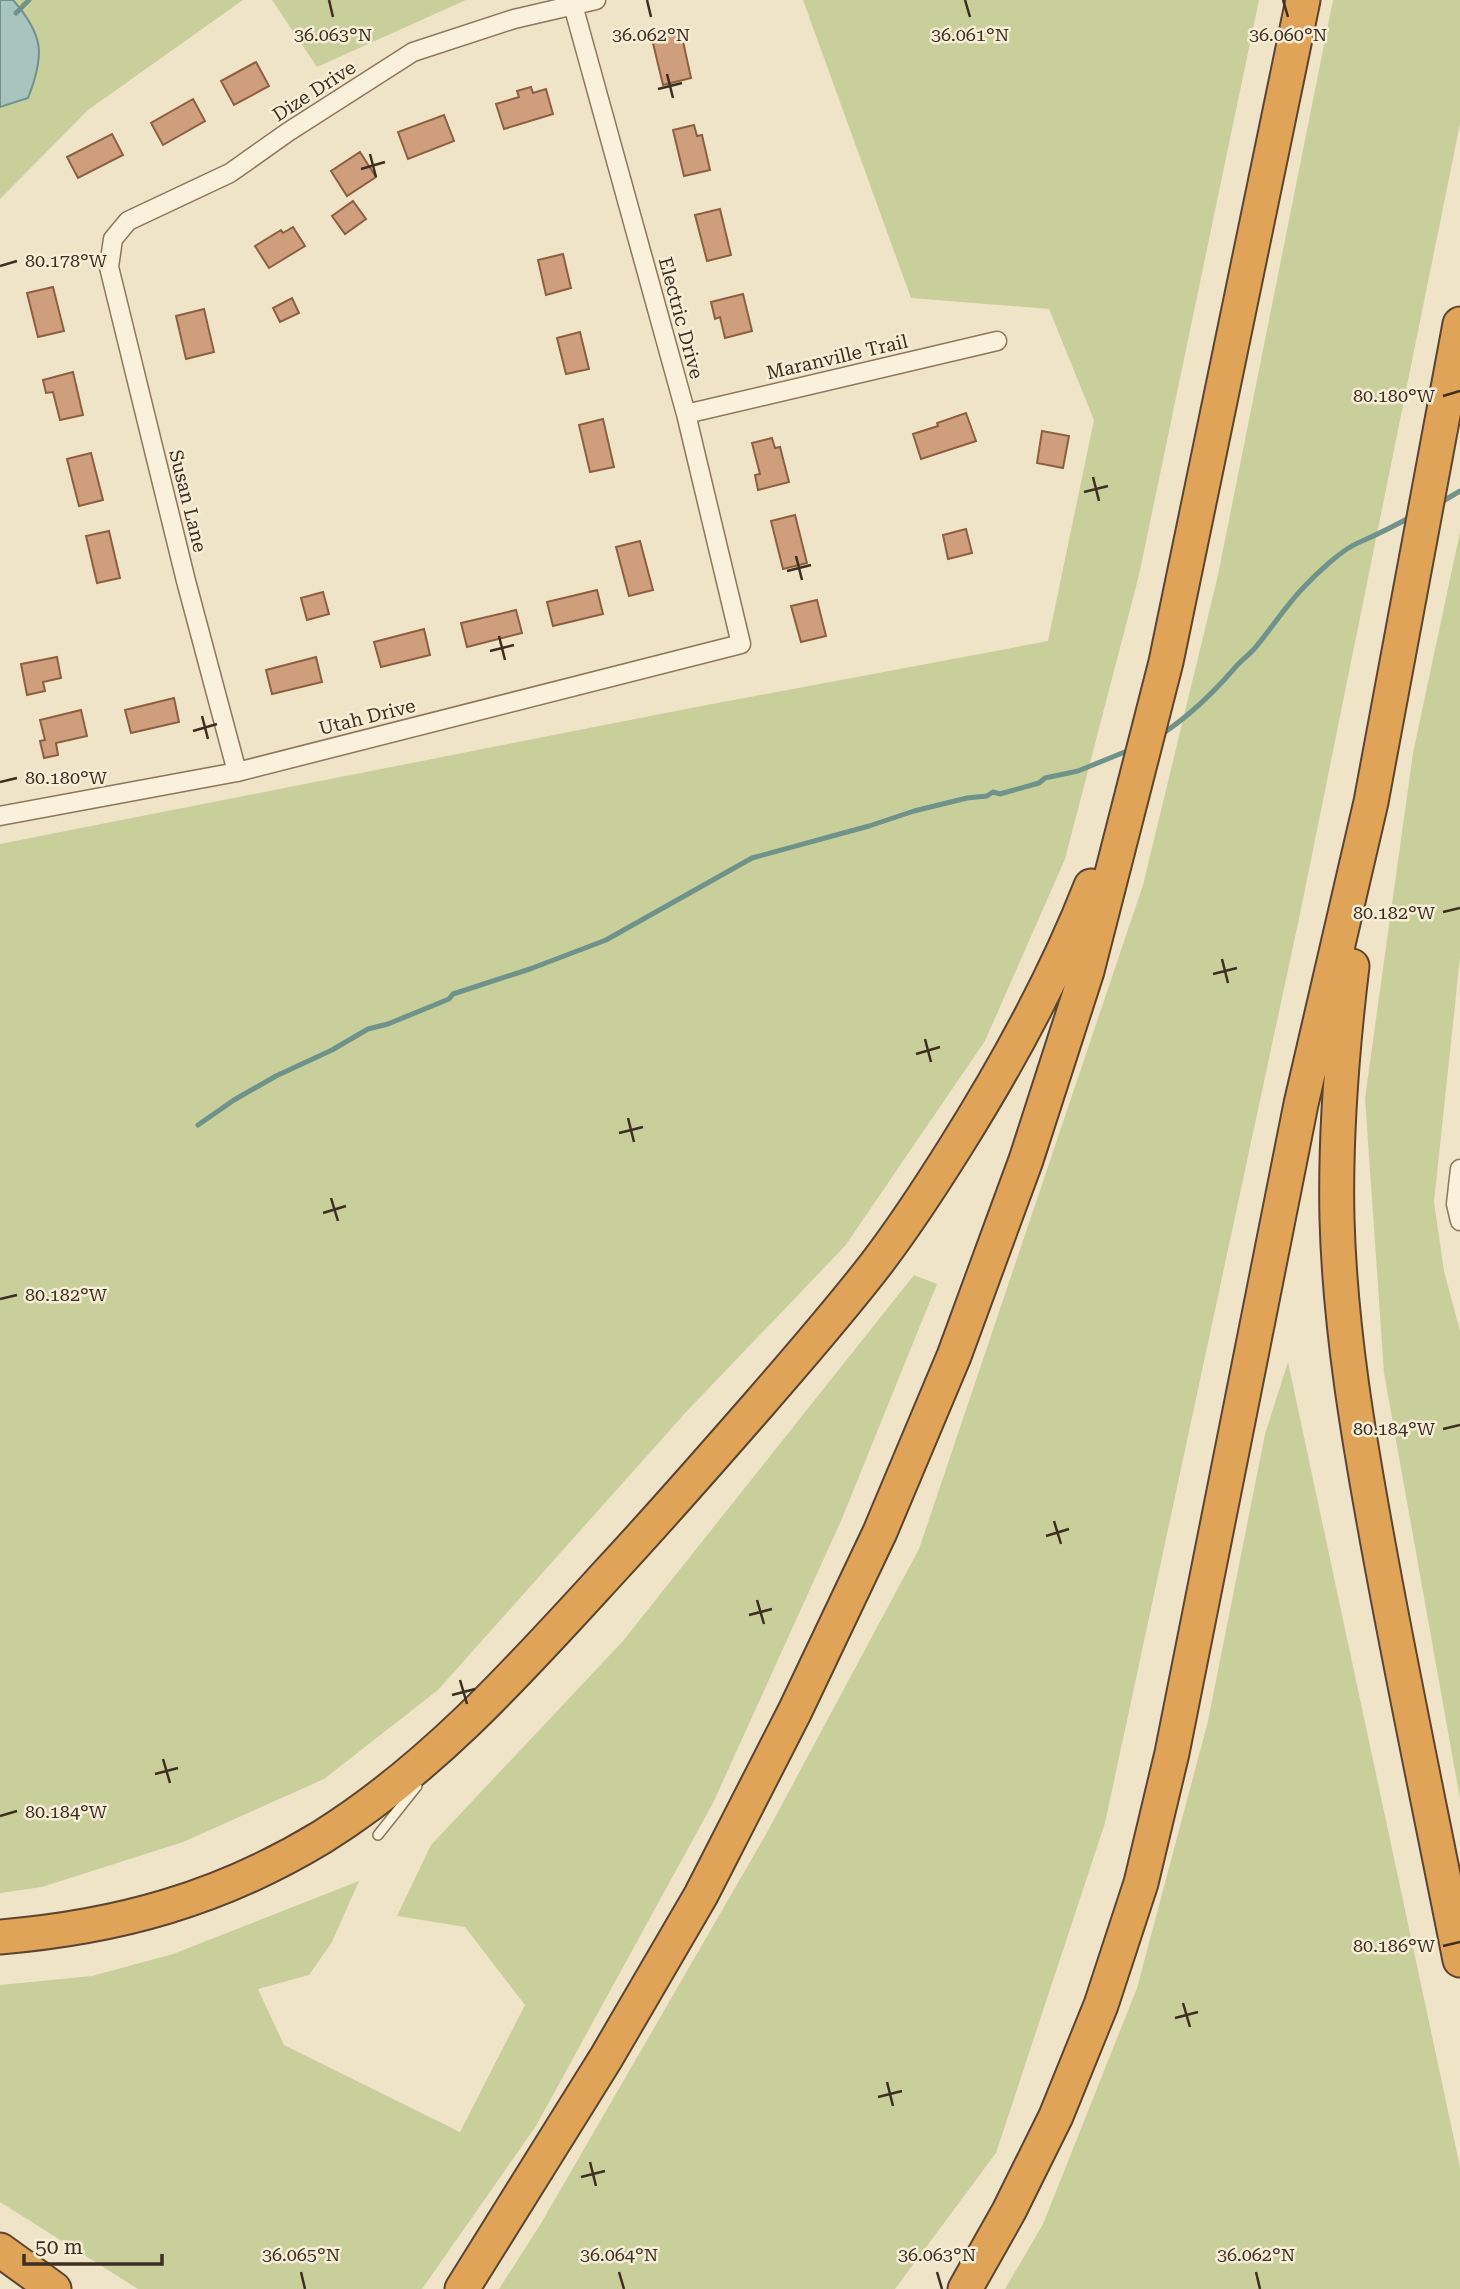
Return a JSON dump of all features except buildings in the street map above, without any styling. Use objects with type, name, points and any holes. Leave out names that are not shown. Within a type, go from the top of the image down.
[{"type":"highway","points":[[462,2289],[606,2058],[701,1895],[795,1712],[880,1532],[954,1356],[1026,1160],[1087,971],[1166,662],[1303,0]]},
{"type":"highway","points":[[965,2289],[1009,2210],[1056,2116],[1101,2005],[1141,1883],[1172,1753],[1301,1104],[1371,802],[1460,324]]},
{"type":"highway","points":[[0,1937],[69,1930],[128,1919],[177,1905],[270,1866],[322,1836],[418,1767],[468,1722],[659,1518],[831,1321],[878,1261],[932,1185],[999,1076],[1068,942],[1104,850],[1166,662]]},
{"type":"highway","points":[[1371,802],[1344,1031],[1338,1125],[1337,1219],[1345,1336],[1357,1429],[1389,1605],[1460,1959]]},
{"type":"highway","points":[[0,2250],[54,2289]]},
{"type":"street","name":"Dize Drive","points":[[113,239],[128,221],[230,173],[288,132],[413,52],[514,19],[596,0]]},
{"type":"street","name":"Electric Drive","points":[[573,5],[686,414],[741,644]]},
{"type":"street","name":"Susan Lane","points":[[113,239],[109,267],[186,581],[237,772]]},
{"type":"street","name":"Maranville Trail","points":[[686,414],[997,341]]},
{"type":"street","name":"Utah Drive","points":[[0,816],[237,772],[741,644]]},
{"type":"street","points":[[1460,1169],[1456,1204],[1460,1220]]},
{"type":"lane","points":[[378,1835],[468,1722]]},
{"type":"green space","points":[[0,0],[243,0],[88,110],[0,199]]},
{"type":"green space","points":[[272,0],[466,0],[317,67]]},
{"type":"green space","points":[[803,0],[1259,0],[1139,575],[1065,859],[985,1041],[845,1246],[687,1411],[438,1690],[324,1779],[183,1842],[42,1887],[0,1893],[0,844],[691,708],[1048,641],[1094,420],[1049,309],[911,298]]},
{"type":"green space","points":[[1333,0],[1460,0],[1460,124],[1300,914],[1105,1823],[996,2153],[895,2289],[499,2289],[540,2225],[765,1836],[919,1549],[1143,885],[1218,575]]},
{"type":"green space","points":[[1460,532],[1460,958],[1434,1202],[1444,1271],[1460,1331],[1460,1799],[1384,1373],[1365,1098],[1413,753]]},
{"type":"green space","points":[[914,1275],[937,1284],[841,1521],[713,1803],[536,2126],[422,2289],[138,2289],[0,2202],[0,1985],[92,1976],[173,1954],[359,1881],[332,1942],[309,1975],[258,1989],[284,2045],[460,2132],[525,2005],[465,1927],[397,1916],[431,1845],[623,1641]]},
{"type":"green space","points":[[1288,1362],[1460,2167],[1460,2289],[1005,2289],[1043,2224],[1137,1988],[1208,1721],[1265,1434]]},
{"type":"water","points":[[0,0],[13,0],[23,12],[36,35],[39,57],[28,98],[0,107]]},
{"type":"waterway","points":[[16,13],[29,0]]},
{"type":"waterway","points":[[1440,503],[1460,491]]},
{"type":"waterway","points":[[1162,734],[1217,688],[1255,648],[1296,596],[1330,562],[1353,545],[1412,516]]},
{"type":"waterway","points":[[198,1125],[276,1076],[332,1050],[368,1029],[388,1024],[449,999],[453,994],[606,940],[752,858],[914,811],[987,796],[993,792],[1000,794],[1039,783],[1045,778],[1078,771],[1132,749]]}]
